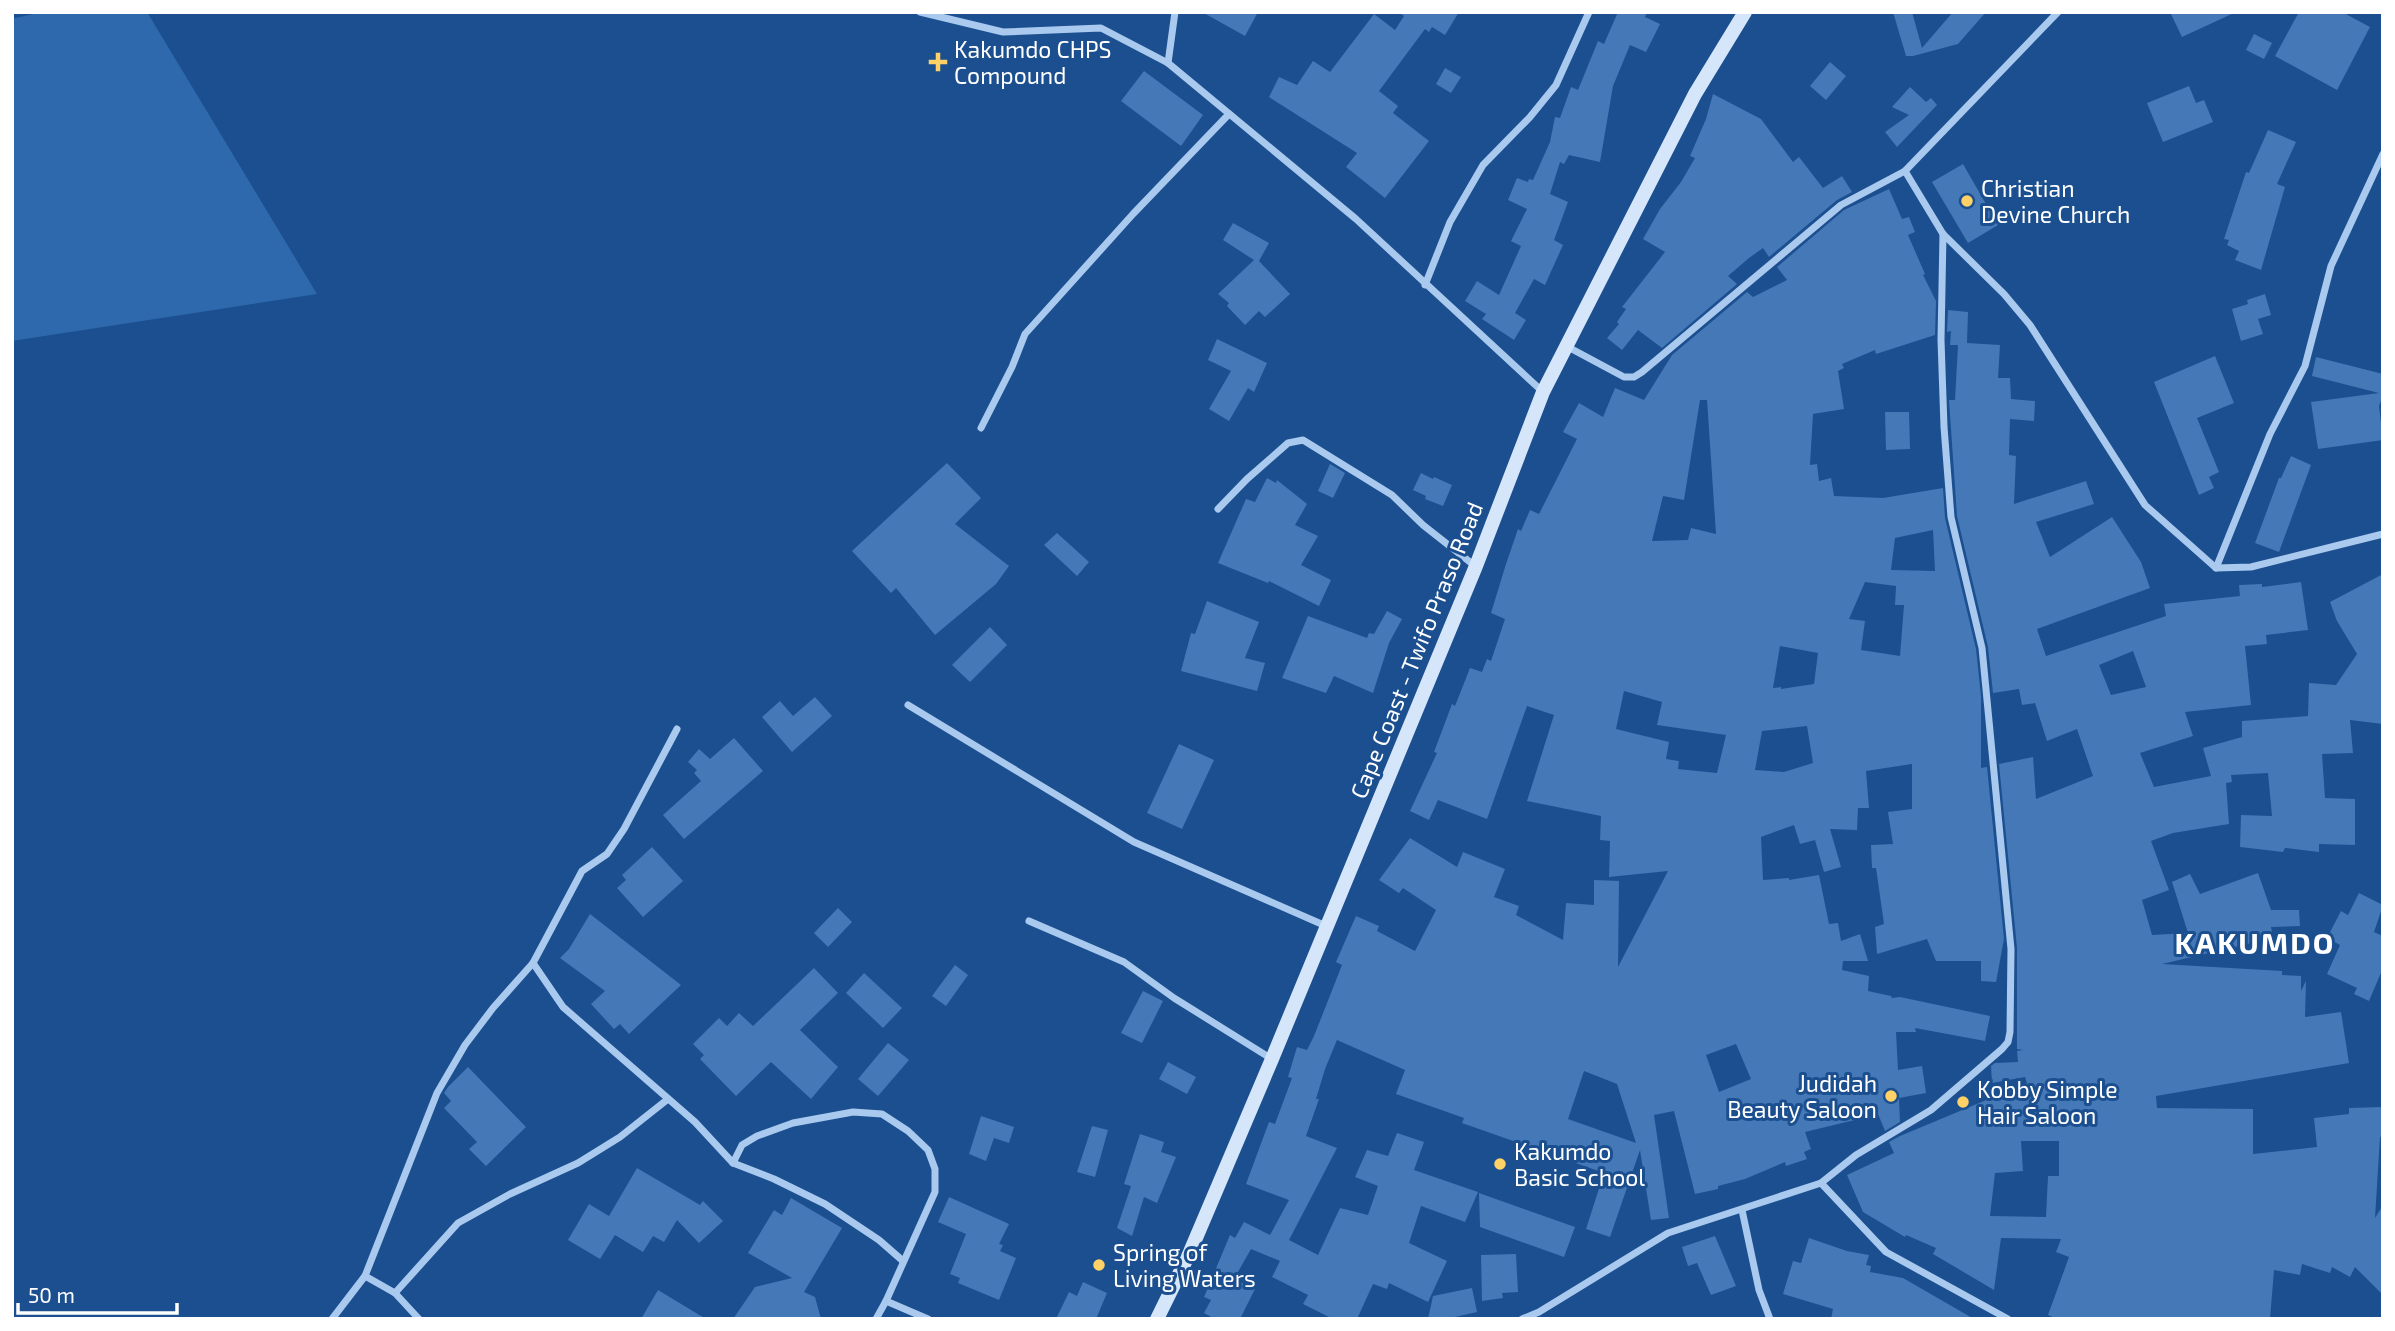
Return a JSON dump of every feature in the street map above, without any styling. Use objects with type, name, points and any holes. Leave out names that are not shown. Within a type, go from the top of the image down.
[{"type":"main road","name":"Cape Coast - Twifo Praso Road","points":[[1157,1319],[1195,1239],[1272,1059],[1476,566],[1543,392],[1695,94],[1745,12]]},
{"type":"street","points":[[920,12],[1003,32],[1101,28],[1168,63],[1356,219],[1543,392]]},
{"type":"street","points":[[1168,63],[1175,12]]},
{"type":"street","points":[[1425,285],[1450,222],[1483,165],[1530,117],[1556,85],[1589,12]]},
{"type":"street","points":[[1568,347],[1623,377],[1634,377],[1841,205],[1905,171],[2057,12]]},
{"type":"street","points":[[981,428],[1012,367],[1025,334],[1133,214],[1229,114]]},
{"type":"street","points":[[2216,568],[2270,435],[2305,366],[2331,266],[2383,154]]},
{"type":"street","points":[[1905,171],[1943,234],[2004,294],[2030,325],[2145,505],[2216,568],[2251,567],[2383,534]]},
{"type":"street","points":[[1522,1319],[1540,1315],[1668,1233],[1821,1183],[1856,1155],[1931,1110],[2008,1042],[2011,949],[1982,648],[1951,517],[1941,340],[1943,234]]},
{"type":"street","points":[[1218,509],[1288,443],[1303,440],[1392,495],[1423,524],[1476,566]]},
{"type":"street","points":[[908,705],[1134,842],[1327,926]]},
{"type":"street","points":[[332,1319],[365,1276],[437,1093],[465,1045],[533,963],[582,871],[607,854],[624,829],[677,729]]},
{"type":"street","points":[[1029,921],[1124,962],[1174,998],[1272,1059]]},
{"type":"street","points":[[533,963],[563,1007],[695,1122],[733,1163],[825,1204],[879,1240],[904,1261]]},
{"type":"street","points":[[395,1293],[458,1223],[510,1194],[578,1163],[620,1137],[668,1099]]},
{"type":"street","points":[[733,1163],[742,1145],[757,1136],[793,1123],[853,1112],[882,1114],[908,1131],[928,1150],[935,1169],[935,1192],[876,1319]]},
{"type":"street","points":[[1821,1183],[1886,1252],[2008,1319]]},
{"type":"street","points":[[1742,1210],[1759,1290],[1770,1319]]},
{"type":"street","points":[[365,1276],[395,1293],[419,1319]]},
{"type":"street","points":[[886,1301],[928,1319]]},
{"type":"shaded area","points":[[41,12],[147,12],[317,294],[12,341],[12,19]]},
{"type":"building","points":[[1202,12],[1258,12],[1245,36]]},
{"type":"building","points":[[1398,12],[1459,12],[1445,35],[1432,27],[1429,32],[1425,29],[1379,91],[1398,106],[1393,113],[1429,141],[1385,198],[1346,167],[1357,153],[1269,97],[1279,77],[1297,85],[1313,61],[1330,72],[1374,14],[1395,30],[1404,16]]},
{"type":"building","points":[[1618,12],[1647,12],[1645,17],[1660,24],[1646,52],[1630,45],[1613,86],[1600,162],[1569,155],[1564,164],[1560,162],[1550,194],[1568,202],[1554,240],[1563,245],[1545,285],[1534,279],[1515,313],[1526,320],[1514,340],[1482,319],[1486,314],[1465,301],[1477,281],[1499,295],[1521,246],[1511,241],[1527,209],[1508,200],[1517,178],[1528,182],[1529,179],[1533,180],[1550,142],[1555,117],[1560,118],[1571,87],[1578,90],[1598,41],[1604,44]]},
{"type":"building","points":[[1893,12],[1912,12],[1922,48],[1953,12],[1986,12],[1958,44],[1906,56]]},
{"type":"building","points":[[2170,12],[2236,12],[2182,37]]},
{"type":"building","points":[[2299,12],[2342,12],[2370,27],[2337,90],[2275,56]]},
{"type":"building","points":[[2254,34],[2272,43],[2264,59],[2246,50]]},
{"type":"building","points":[[1830,62],[1846,76],[1826,100],[1810,86]]},
{"type":"building","points":[[1445,68],[1461,77],[1451,93],[1436,84]]},
{"type":"building","points":[[1144,71],[1203,115],[1181,146],[1121,101]]},
{"type":"building","points":[[2189,86],[2196,103],[2204,100],[2213,122],[2163,142],[2147,103]]},
{"type":"building","points":[[1910,87],[1926,102],[1931,98],[1937,105],[1897,147],[1885,132],[1909,115],[1892,107]]},
{"type":"building","points":[[1713,94],[1761,119],[1793,162],[1799,157],[1823,188],[1842,176],[1852,192],[1837,200],[1769,257],[1763,248],[1749,258],[1728,276],[1737,284],[1662,348],[1638,330],[1622,350],[1607,338],[1619,324],[1617,322],[1626,309],[1622,307],[1665,252],[1643,239],[1695,158],[1690,156],[1706,119]]},
{"type":"building","points":[[2268,130],[2296,142],[2277,184],[2285,187],[2261,270],[2235,260],[2239,251],[2227,245],[2229,240],[2224,239],[2246,172],[2249,173]]},
{"type":"building","points":[[1963,164],[1998,225],[1968,243],[1932,182]]},
{"type":"building","points":[[1889,189],[1902,219],[1909,217],[1915,232],[1908,235],[1936,301],[1935,335],[1876,354],[1875,350],[1842,364],[1844,368],[1838,371],[1844,409],[1813,414],[1810,465],[1817,464],[1819,481],[1831,478],[1834,496],[1883,498],[1943,488],[1945,518],[1976,649],[1981,696],[1981,768],[1987,767],[2004,939],[1996,982],[1981,981],[1981,961],[1936,961],[1927,939],[1877,954],[1875,927],[1884,924],[1876,868],[1872,868],[1871,845],[1893,844],[1888,812],[1912,809],[1912,764],[1866,771],[1869,808],[1858,808],[1857,830],[1830,829],[1841,867],[1824,872],[1815,840],[1800,844],[1794,825],[1761,837],[1763,880],[1789,880],[1819,875],[1829,924],[1838,923],[1841,941],[1860,934],[1868,961],[1843,961],[1842,970],[1869,976],[1868,991],[1990,1016],[1985,1041],[1915,1028],[1916,1032],[1896,1032],[1898,1070],[1922,1066],[1926,1093],[1899,1098],[1900,1122],[1885,1131],[1878,1114],[1864,1120],[1863,1118],[1805,1132],[1811,1149],[1804,1152],[1807,1159],[1786,1166],[1785,1162],[1745,1179],[1718,1186],[1718,1189],[1695,1194],[1674,1111],[1654,1115],[1669,1218],[1651,1220],[1640,1150],[1610,1237],[1586,1229],[1604,1173],[1462,1123],[1464,1118],[1396,1094],[1405,1070],[1337,1040],[1325,1069],[1316,1099],[1319,1099],[1306,1136],[1337,1148],[1289,1240],[1318,1255],[1340,1208],[1368,1215],[1378,1186],[1355,1177],[1367,1150],[1388,1156],[1397,1133],[1424,1142],[1414,1170],[1478,1192],[1465,1222],[1421,1206],[1409,1243],[1447,1261],[1428,1302],[1389,1283],[1387,1289],[1373,1284],[1357,1319],[1333,1319],[1303,1304],[1308,1295],[1272,1277],[1280,1261],[1251,1249],[1234,1279],[1255,1289],[1240,1319],[1215,1319],[1204,1313],[1211,1300],[1204,1297],[1230,1235],[1235,1238],[1244,1222],[1270,1235],[1289,1200],[1246,1184],[1269,1122],[1275,1124],[1292,1078],[1288,1077],[1297,1047],[1307,1050],[1314,1036],[1342,965],[1336,962],[1356,916],[1379,926],[1377,931],[1415,951],[1436,910],[1403,888],[1399,893],[1379,880],[1410,838],[1457,867],[1463,852],[1505,869],[1494,897],[1519,906],[1516,915],[1563,940],[1566,903],[1594,905],[1594,880],[1619,881],[1618,967],[1668,871],[1609,877],[1610,841],[1600,840],[1601,816],[1527,801],[1554,715],[1527,706],[1487,819],[1438,800],[1429,820],[1410,811],[1437,753],[1434,752],[1452,704],[1455,706],[1470,668],[1482,672],[1487,659],[1491,661],[1505,619],[1491,613],[1506,564],[1518,529],[1521,531],[1530,510],[1539,514],[1577,439],[1563,432],[1579,403],[1603,417],[1615,388],[1644,400],[1672,355],[1747,292],[1753,297],[1787,280],[1777,267],[1844,210]],"holes":[[[1700,400],[1707,400],[1716,534],[1691,528],[1688,540],[1652,541],[1663,496],[1684,500]],[[1933,530],[1935,571],[1891,570],[1895,538]],[[1865,582],[1896,586],[1895,605],[1904,605],[1900,656],[1861,650],[1865,621],[1849,619]],[[1780,646],[1818,653],[1814,684],[1773,688]],[[1624,691],[1662,702],[1657,725],[1726,735],[1717,773],[1678,769],[1679,761],[1666,759],[1669,742],[1616,729]],[[1807,726],[1813,763],[1784,772],[1755,770],[1762,731]],[[1736,1044],[1751,1079],[1719,1092],[1706,1055]],[[1584,1071],[1617,1084],[1636,1143],[1568,1119]]]},
{"type":"building","points":[[1233,223],[1269,243],[1259,261],[1290,294],[1265,317],[1259,311],[1245,325],[1227,306],[1229,303],[1218,294],[1254,260],[1223,240]]},
{"type":"building","points":[[2265,294],[2271,315],[2258,319],[2263,334],[2241,341],[2232,309]]},
{"type":"building","points":[[1948,310],[1968,312],[1967,343],[2000,345],[1998,378],[2010,378],[2011,399],[2035,401],[2034,421],[2010,419],[2009,455],[2016,456],[2014,504],[2086,481],[2094,504],[2036,522],[2050,557],[2112,517],[2141,562],[2150,588],[2037,629],[2046,656],[2166,616],[2164,604],[2240,596],[2239,585],[2262,584],[2262,587],[2301,582],[2308,630],[2266,635],[2267,644],[2245,646],[2251,705],[2185,712],[2193,736],[2140,753],[2154,787],[2211,776],[2203,748],[2242,737],[2242,721],[2308,716],[2309,683],[2336,685],[2357,654],[2337,621],[2330,602],[2383,574],[2383,724],[2350,720],[2353,753],[2322,754],[2325,798],[2355,799],[2355,845],[2319,844],[2319,852],[2285,848],[2283,852],[2240,847],[2241,815],[2272,816],[2268,773],[2231,775],[2232,782],[2226,783],[2229,824],[2173,833],[2151,841],[2169,890],[2142,900],[2152,935],[2188,933],[2172,882],[2190,874],[2200,894],[2258,873],[2271,910],[2299,910],[2300,926],[2271,927],[2273,938],[2162,964],[2282,971],[2282,975],[2301,976],[2301,991],[2306,981],[2305,1017],[2341,1012],[2349,1063],[2156,1096],[2157,1108],[2253,1109],[2253,1154],[2317,1147],[2314,1118],[2349,1114],[2349,1108],[2383,1107],[2383,1137],[2380,1137],[2375,1218],[2383,1205],[2383,1295],[2355,1267],[2350,1277],[2332,1267],[2330,1273],[2302,1264],[2300,1275],[2274,1270],[2270,1319],[2057,1319],[2048,1315],[2069,1257],[2056,1252],[2061,1239],[2001,1238],[1994,1290],[1933,1254],[1936,1248],[1906,1235],[1905,1237],[1863,1212],[1847,1175],[1894,1153],[1889,1142],[1900,1136],[2027,1083],[2025,1077],[1992,1083],[1991,1066],[1995,1063],[2018,1062],[2017,1051],[2023,1050],[2017,1049],[2017,948],[1999,764],[2033,757],[2036,799],[2093,776],[2077,729],[2047,741],[2035,703],[2022,705],[2019,689],[1993,693],[1988,647],[1957,516],[1949,400],[1955,400],[1958,345],[1950,345],[1951,331],[1947,332]],"holes":[[[2133,651],[2146,687],[2111,695],[2099,665]],[[2021,1141],[2059,1141],[2059,1176],[2048,1176],[2046,1217],[1990,1216],[1995,1173],[2023,1171]]]},
{"type":"building","points":[[1217,339],[1267,363],[1254,392],[1248,388],[1229,421],[1209,409],[1231,371],[1208,360]]},
{"type":"building","points":[[2215,356],[2234,403],[2197,418],[2219,472],[2209,477],[2214,488],[2199,495],[2154,382]]},
{"type":"building","points":[[2316,357],[2383,374],[2383,394],[2379,406],[2383,440],[2318,449],[2311,402],[2379,393],[2312,376]]},
{"type":"building","points":[[1885,412],[1909,412],[1910,449],[1886,450]]},
{"type":"building","points":[[2291,456],[2311,465],[2279,552],[2255,543],[2279,478]]},
{"type":"building","points":[[947,463],[981,498],[955,524],[1009,566],[996,584],[935,635],[896,588],[891,593],[852,551]]},
{"type":"building","points":[[1330,464],[1345,473],[1333,498],[1318,491]]},
{"type":"building","points":[[1421,473],[1452,485],[1443,506],[1425,499],[1426,496],[1413,490]]},
{"type":"building","points":[[1267,478],[1276,483],[1277,480],[1307,504],[1295,525],[1318,536],[1301,565],[1331,580],[1319,606],[1269,581],[1268,583],[1218,563],[1246,499],[1255,502]]},
{"type":"building","points":[[1057,533],[1089,562],[1077,576],[1044,545]]},
{"type":"building","points":[[1207,601],[1259,622],[1245,658],[1265,663],[1257,691],[1181,671],[1191,633],[1195,634]]},
{"type":"building","points":[[1387,611],[1402,619],[1389,643],[1373,693],[1334,676],[1326,693],[1282,678],[1308,616],[1367,638],[1369,633],[1374,634]]},
{"type":"building","points":[[990,627],[1007,645],[970,682],[952,665]]},
{"type":"building","points":[[815,697],[832,716],[792,752],[762,717],[780,701],[793,716]]},
{"type":"building","points":[[734,738],[763,771],[684,839],[663,815],[701,781],[694,773],[697,770],[688,762],[699,749],[710,759]]},
{"type":"building","points":[[1179,744],[1214,760],[1182,829],[1147,813]]},
{"type":"building","points":[[652,847],[683,881],[643,917],[617,888],[626,880],[622,875]]},
{"type":"building","points":[[2359,893],[2383,905],[2374,932],[2383,936],[2383,968],[2369,1001],[2354,994],[2357,988],[2327,974],[2340,945],[2327,938],[2341,911],[2348,915]]},
{"type":"building","points":[[838,908],[852,922],[828,947],[814,933]]},
{"type":"building","points":[[590,914],[681,985],[629,1034],[620,1024],[614,1029],[591,1004],[605,991],[560,958],[569,949]]},
{"type":"building","points":[[955,965],[968,975],[946,1006],[932,996]]},
{"type":"building","points":[[814,968],[838,993],[800,1030],[838,1067],[811,1099],[771,1062],[736,1096],[700,1059],[704,1055],[693,1044],[719,1018],[727,1026],[739,1013],[753,1026]]},
{"type":"building","points":[[864,973],[902,1008],[883,1028],[846,993]]},
{"type":"building","points":[[1143,991],[1163,1001],[1142,1043],[1121,1033]]},
{"type":"building","points":[[888,1043],[909,1060],[878,1096],[858,1079]]},
{"type":"building","points":[[1168,1062],[1196,1077],[1187,1094],[1159,1079]]},
{"type":"building","points":[[468,1067],[526,1127],[486,1166],[469,1149],[477,1142],[444,1108],[451,1101],[444,1093]]},
{"type":"building","points":[[981,1116],[1014,1127],[1009,1143],[994,1138],[986,1161],[969,1154]]},
{"type":"building","points":[[1092,1126],[1108,1130],[1095,1177],[1077,1172]]},
{"type":"building","points":[[1140,1134],[1164,1142],[1161,1152],[1176,1157],[1157,1203],[1144,1197],[1132,1236],[1117,1228],[1131,1186],[1124,1184]]},
{"type":"building","points":[[637,1168],[700,1205],[703,1201],[723,1221],[699,1243],[677,1220],[664,1242],[653,1236],[643,1252],[615,1235],[600,1259],[568,1240],[589,1204],[609,1216]]},
{"type":"building","points":[[1479,1193],[1575,1227],[1564,1257],[1480,1227]]},
{"type":"building","points":[[949,1197],[1009,1224],[999,1244],[1003,1245],[1000,1251],[1016,1258],[999,1300],[958,1283],[960,1278],[950,1274],[966,1234],[938,1222]]},
{"type":"building","points":[[791,1198],[842,1228],[804,1292],[815,1297],[821,1319],[733,1319],[755,1287],[792,1278],[748,1253],[774,1210],[782,1215]]},
{"type":"building","points":[[1715,1236],[1736,1286],[1711,1295],[1697,1263],[1688,1266],[1682,1247]]},
{"type":"building","points":[[1809,1238],[1847,1251],[1869,1255],[1866,1265],[1871,1266],[1870,1272],[1903,1278],[1974,1319],[1831,1319],[1833,1309],[1783,1294],[1793,1261],[1801,1263]]},
{"type":"building","points":[[1516,1254],[1518,1292],[1502,1293],[1503,1298],[1482,1301],[1481,1255]]},
{"type":"building","points":[[1083,1282],[1107,1293],[1096,1319],[1056,1319],[1069,1292],[1077,1296]]},
{"type":"building","points":[[1472,1288],[1477,1312],[1446,1319],[1428,1319],[1433,1296]]},
{"type":"building","points":[[658,1290],[706,1319],[641,1319]]},
{"type":"place","name":"Kakumdo CHPS Compound","points":[[938,62]]},
{"type":"place","name":"Christian Devine Church","points":[[1967,201]]},
{"type":"place","name":"Judidah Beauty Saloon","points":[[1891,1096]]},
{"type":"place","name":"Kobby Simple Hair Saloon","points":[[1963,1102]]},
{"type":"place","name":"Kakumdo Basic School","points":[[1500,1164]]},
{"type":"place","name":"Spring of Living Waters","points":[[1099,1265]]},
{"type":"district","name":"KAKUMDO","points":[[2255,942]]}]
